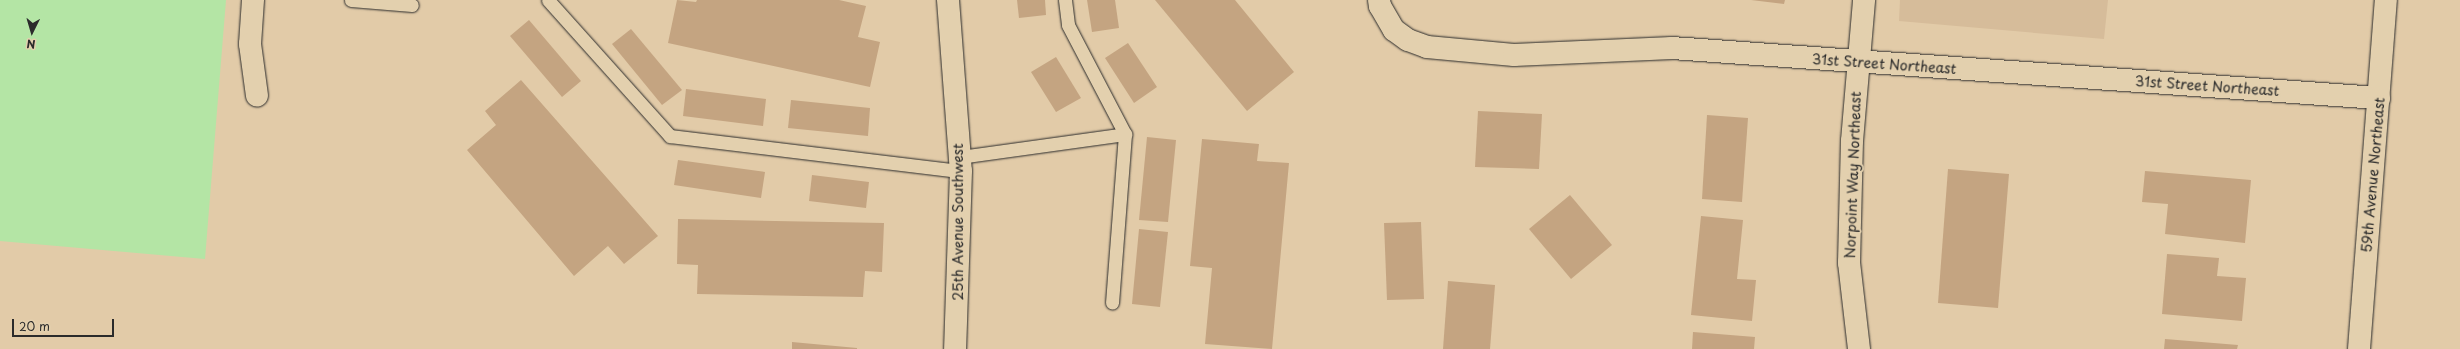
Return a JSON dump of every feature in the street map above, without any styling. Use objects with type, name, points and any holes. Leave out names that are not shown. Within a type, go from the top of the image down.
[{"type":"street","points":[[254,0],[250,44],[257,96]]},
{"type":"street","name":"25th Avenue Southwest","points":[[948,0],[961,164],[955,349]]},
{"type":"street","name":"31st Street Northeast","points":[[1379,0],[1380,6],[1394,30],[1408,40],[1427,47],[1514,55],[1672,48],[2379,98]]},
{"type":"street","name":"Norpoint Way Northeast","points":[[1859,349],[1849,263],[1852,141],[1864,0]]},
{"type":"street","name":"59th Avenue Northeast","points":[[2359,349],[2386,0]]},
{"type":"lane","points":[[351,0],[412,5]]},
{"type":"lane","points":[[548,0],[670,136],[961,164],[1125,134]]},
{"type":"lane","points":[[1065,0],[1068,25],[1125,134],[1112,303]]},
{"type":"shaded area","points":[[1900,0],[2108,0],[2104,39],[1899,21]]},
{"type":"green space","points":[[0,0],[226,0],[205,259],[0,241]]},
{"type":"building","points":[[677,0],[696,2],[697,0],[839,0],[866,6],[858,37],[880,42],[870,87],[668,43]]},
{"type":"building","points":[[1017,0],[1045,0],[1046,15],[1019,18]]},
{"type":"building","points":[[1087,0],[1115,0],[1119,28],[1092,32]]},
{"type":"building","points":[[1155,0],[1235,0],[1294,72],[1247,111]]},
{"type":"building","points":[[1751,0],[1785,0],[1784,4]]},
{"type":"building","points":[[529,20],[581,81],[562,97],[510,36]]},
{"type":"building","points":[[631,29],[682,90],[662,105],[612,44]]},
{"type":"building","points":[[1128,43],[1157,87],[1134,103],[1105,58]]},
{"type":"building","points":[[1056,57],[1081,98],[1056,112],[1031,72]]},
{"type":"building","points":[[521,80],[658,236],[624,264],[608,246],[574,276],[467,150],[496,125],[485,111]]},
{"type":"building","points":[[686,89],[766,99],[763,126],[683,116]]},
{"type":"building","points":[[791,100],[870,108],[868,136],[788,128]]},
{"type":"building","points":[[1478,111],[1542,114],[1539,169],[1475,167]]},
{"type":"building","points":[[1707,115],[1748,118],[1742,202],[1702,199]]},
{"type":"building","points":[[1147,137],[1176,140],[1168,222],[1139,220]]},
{"type":"building","points":[[1202,139],[1259,144],[1257,161],[1289,163],[1272,349],[1205,344],[1212,268],[1190,266]]},
{"type":"building","points":[[678,160],[765,172],[761,198],[674,185]]},
{"type":"building","points":[[1948,169],[2009,174],[1998,308],[1938,303]]},
{"type":"building","points":[[2145,171],[2251,180],[2245,243],[2165,234],[2168,204],[2142,202]]},
{"type":"building","points":[[812,175],[869,182],[866,208],[809,201]]},
{"type":"building","points":[[1570,195],[1612,245],[1571,279],[1529,229]]},
{"type":"building","points":[[1701,216],[1743,220],[1737,279],[1756,280],[1752,321],[1691,315]]},
{"type":"building","points":[[678,219],[884,223],[882,272],[865,271],[863,297],[697,294],[698,265],[677,264]]},
{"type":"building","points":[[1421,222],[1424,299],[1387,300],[1384,223]]},
{"type":"building","points":[[1139,229],[1168,232],[1160,307],[1132,304]]},
{"type":"building","points":[[2167,254],[2219,258],[2217,276],[2246,278],[2242,321],[2162,314]]},
{"type":"building","points":[[1448,281],[1495,285],[1490,349],[1443,349]]},
{"type":"building","points":[[1693,332],[1755,337],[1754,349],[1692,349]]},
{"type":"building","points":[[2165,339],[2238,345],[2237,349],[2164,349]]},
{"type":"building","points":[[792,342],[857,348],[857,349],[792,349]]}]
